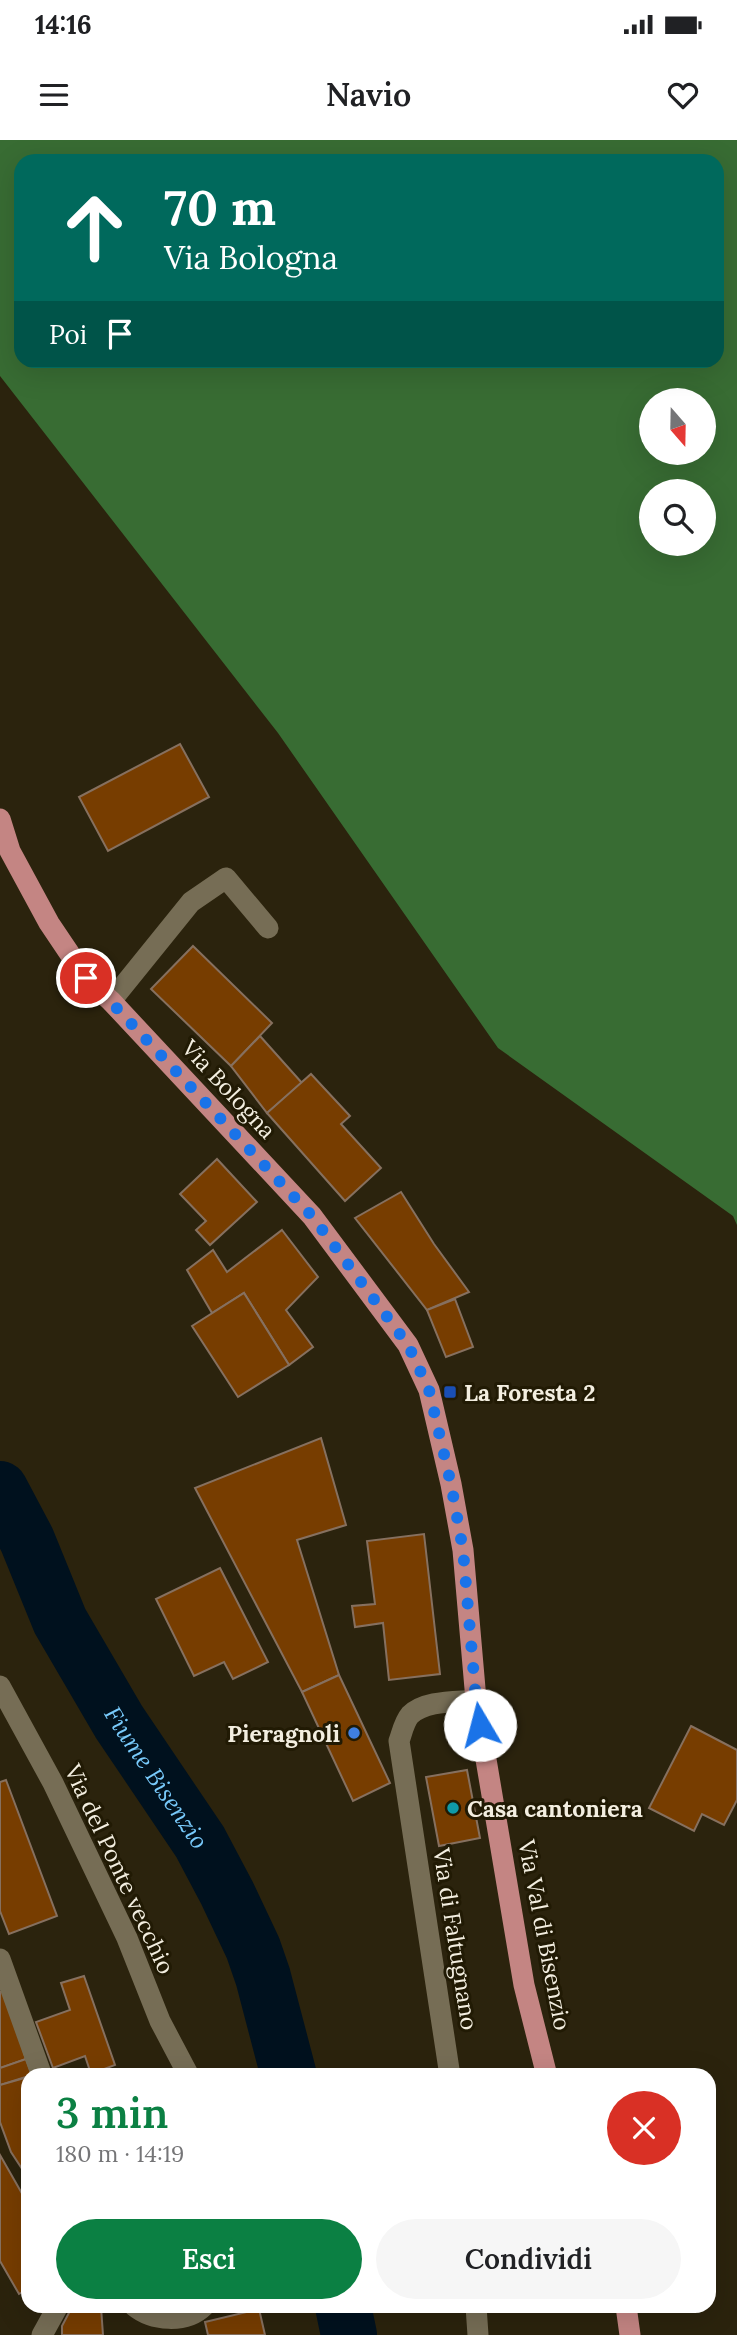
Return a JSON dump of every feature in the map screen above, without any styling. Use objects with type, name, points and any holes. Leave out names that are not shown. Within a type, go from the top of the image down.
[{"type":"main road","name":"Via Bologna","points":[[0,820],[10,851],[48,923],[86,978],[312,1216],[408,1345],[429,1390]]},
{"type":"main road","name":"Via Val di Bisenzio","points":[[429,1390],[463,1550],[476,1700],[524,1985],[545,2068]]},
{"type":"main road","points":[[627,2313],[629,2335]]},
{"type":"street","points":[[111,1002],[191,902],[226,878],[268,928]]},
{"type":"street","name":"Via del Ponte vecchio","points":[[0,1686],[53,1783],[127,1938],[160,2021],[185,2068]]},
{"type":"street","name":"Via di Faltugnano","points":[[449,2068],[400,1741],[409,1717],[418,1710],[431,1705],[476,1700]]},
{"type":"street","points":[[0,1959],[39,2068]]},
{"type":"street","points":[[42,2335],[54,2313]]},
{"type":"street","points":[[142,2313],[173,2319],[193,2313]]},
{"type":"street","points":[[477,2313],[478,2335]]},
{"type":"green space","points":[[0,140],[737,140],[737,1225],[733,1216],[498,1048],[278,733],[0,376]]},
{"type":"building","points":[[180,744],[209,797],[108,851],[79,797]]},
{"type":"building","points":[[193,946],[272,1023],[231,1066],[151,989]]},
{"type":"building","points":[[260,1036],[302,1083],[267,1113],[231,1066]]},
{"type":"building","points":[[311,1074],[350,1116],[341,1124],[381,1168],[345,1201],[267,1113]]},
{"type":"building","points":[[217,1159],[257,1202],[210,1245],[196,1230],[206,1221],[180,1194]]},
{"type":"building","points":[[401,1192],[469,1292],[427,1310],[355,1218]]},
{"type":"building","points":[[282,1230],[318,1277],[286,1310],[313,1347],[289,1365],[244,1293],[212,1313],[187,1270],[213,1250],[227,1272]]},
{"type":"building","points":[[244,1293],[289,1365],[238,1397],[192,1326]]},
{"type":"building","points":[[455,1299],[473,1347],[446,1357],[427,1310]]},
{"type":"building","points":[[321,1438],[346,1525],[297,1540],[339,1675],[302,1692],[195,1488]]},
{"type":"building","points":[[424,1534],[440,1674],[389,1680],[383,1623],[355,1627],[352,1606],[375,1604],[367,1541]]},
{"type":"building","points":[[220,1568],[268,1662],[233,1679],[224,1662],[194,1676],[156,1599]]},
{"type":"building","points":[[339,1675],[390,1783],[353,1801],[302,1692]]},
{"type":"building","points":[[691,1726],[737,1750],[737,1800],[724,1825],[702,1814],[694,1831],[649,1808]]},
{"type":"building","name":"Casa cantoniera","points":[[467,1770],[480,1838],[439,1846],[426,1777]]},
{"type":"building","points":[[6,1780],[57,1916],[9,1934],[0,1911],[0,1782]]},
{"type":"building","points":[[84,1976],[115,2065],[89,2068],[85,2056],[53,2068],[36,2022],[70,2010],[61,1983]]},
{"type":"building","points":[[4,1991],[26,2059],[0,2068],[0,1992]]},
{"type":"building","points":[[26,2059],[29,2068],[21,2068],[21,2078],[0,2085],[0,2068]]},
{"type":"building","points":[[21,2079],[21,2167],[11,2152],[0,2122],[0,2085]]},
{"type":"building","points":[[0,2155],[21,2192],[21,2293],[19,2294],[0,2261]]},
{"type":"building","points":[[69,2313],[101,2313],[103,2335],[62,2335],[62,2326]]},
{"type":"building","points":[[242,2313],[260,2313],[265,2335],[208,2335],[205,2322]]},
{"type":"waterway","name":"Fiume Bisenzio","points":[[0,1489],[27,1540],[60,1621],[119,1722],[200,1842],[227,1893],[253,1948],[263,1977],[287,2068]]},
{"type":"waterway","name":"Fiume Bisenzio","points":[[344,2313],[349,2335]]},
{"type":"place","name":"La Foresta 2","points":[[450,1392]]},
{"type":"place","name":"Pieragnoli","points":[[354,1733]]},
{"type":"place","name":"Casa cantoniera","points":[[453,1808]]},
{"type":"route","points":[[86,978],[312,1216],[408,1345],[429,1390],[451,1484],[463,1550],[480,1725]]}]
